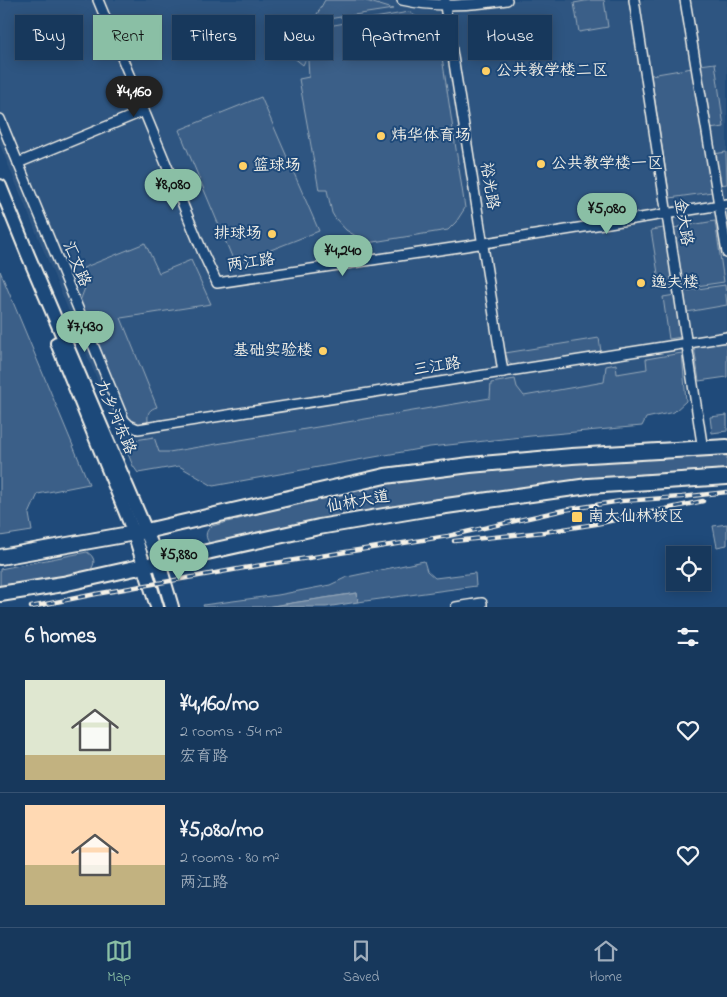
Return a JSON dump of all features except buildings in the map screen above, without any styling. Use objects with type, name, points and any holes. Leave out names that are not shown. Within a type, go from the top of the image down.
[{"type":"main road","name":"九乡河东路","points":[[0,186],[140,532],[145,566],[157,607]]},
{"type":"main road","name":"九乡河东路","points":[[0,205],[140,532],[159,563],[172,607]]},
{"type":"main road","name":"仙林大道","points":[[0,557],[140,532],[385,476],[498,462],[727,448]]},
{"type":"main road","name":"仙林大道","points":[[0,594],[62,584],[320,527],[478,500],[588,486],[727,477]]},
{"type":"street","points":[[18,163],[144,111],[98,0]]},
{"type":"street","points":[[402,0],[445,3],[507,0]]},
{"type":"street","name":"金大路","points":[[634,0],[703,450]]},
{"type":"street","points":[[685,0],[723,204],[727,253]]},
{"type":"street","name":"裕光路","points":[[445,3],[503,372]]},
{"type":"street","name":"两江路","points":[[144,111],[217,283],[483,244]]},
{"type":"street","name":"汇文路","points":[[0,119],[124,420],[129,426],[138,428],[152,427]]},
{"type":"street","points":[[483,244],[723,204]]},
{"type":"street","name":"三江路","points":[[152,427],[727,337]]},
{"type":"street","points":[[456,607],[482,603],[482,607]]},
{"type":"shaded area","points":[[0,0],[727,0],[727,366],[697,371],[684,377],[133,466],[0,145]]},
{"type":"shaded area","points":[[325,0],[363,0],[393,9],[343,15],[343,17],[333,18],[333,15],[317,15]]},
{"type":"shaded area","points":[[604,0],[608,27],[579,32],[574,3]]},
{"type":"shaded area","name":"炜华体育场","points":[[409,12],[414,15],[392,15]]},
{"type":"shaded area","name":"炜华体育场","points":[[343,23],[343,60],[442,60],[465,208],[448,230],[367,243],[346,230],[335,218],[332,213],[327,190],[319,190],[299,79],[309,77],[308,60],[333,60],[333,25]]},
{"type":"shaded area","points":[[297,60],[305,60],[303,65]]},
{"type":"shaded area","points":[[715,63],[724,127],[710,129],[700,65]]},
{"type":"shaded area","points":[[692,68],[712,192],[670,198],[651,75]]},
{"type":"shaded area","name":"篮球场","points":[[261,97],[319,231],[235,264],[179,130]]},
{"type":"shaded area","points":[[726,152],[727,184],[719,185],[714,154]]},
{"type":"shaded area","points":[[715,221],[724,282],[683,288],[673,228]]},
{"type":"shaded area","points":[[664,228],[673,284],[660,286],[651,230]]},
{"type":"shaded area","points":[[145,243],[159,273],[191,260],[211,304],[121,318],[157,407],[150,411],[148,421],[144,425],[130,421],[126,414],[80,301],[88,280],[83,268]]},
{"type":"shaded area","points":[[0,271],[89,484],[38,494],[29,514],[32,531],[0,536]]},
{"type":"shaded area","points":[[725,285],[727,305],[687,312],[684,291]]},
{"type":"shaded area","points":[[675,295],[681,337],[669,339],[663,297]]},
{"type":"shaded area","points":[[599,338],[601,352],[513,366],[509,363],[505,353]]},
{"type":"shaded area","points":[[727,341],[727,377],[699,381],[694,346]]},
{"type":"shaded area","points":[[682,353],[686,401],[674,412],[646,418],[642,426],[430,447],[213,486],[179,466],[138,473],[123,442],[154,437],[159,452],[169,452],[490,398],[491,383],[515,379],[517,387],[524,396],[604,382],[606,366],[616,364],[617,374],[647,369],[646,359]]},
{"type":"shaded area","points":[[727,415],[727,431],[712,433],[710,417]]},
{"type":"shaded area","points":[[727,455],[727,471],[585,481],[431,500],[319,521],[211,545],[207,538],[208,530],[212,526],[258,514],[287,503],[428,476],[599,460]]},
{"type":"shaded area","points":[[727,524],[727,545],[717,547],[713,526]]},
{"type":"shaded area","points":[[87,552],[94,560],[90,571],[0,588],[0,569]]},
{"type":"shaded area","points":[[424,561],[427,571],[435,578],[475,573],[476,586],[358,602],[357,593],[266,607],[204,607],[203,605],[278,595],[330,585],[347,577]]},
{"type":"shaded area","points":[[357,593],[358,602],[326,607],[266,607]]},
{"type":"railway","points":[[31,607],[244,568],[448,536],[564,510],[621,501],[727,492]]},
{"type":"railway","points":[[454,541],[544,532],[596,524],[703,501]]},
{"type":"place","name":"公共教学楼二区","points":[[486,71]]},
{"type":"place","name":"炜华体育场","points":[[381,136]]},
{"type":"place","name":"公共教学楼一区","points":[[541,164]]},
{"type":"place","name":"篮球场","points":[[243,166]]},
{"type":"place","name":"排球场","points":[[272,234]]},
{"type":"place","name":"逸夫楼","points":[[641,283]]},
{"type":"place","name":"基础实验楼","points":[[323,351]]},
{"type":"place","name":"南大仙林校区","points":[[577,517]]}]
